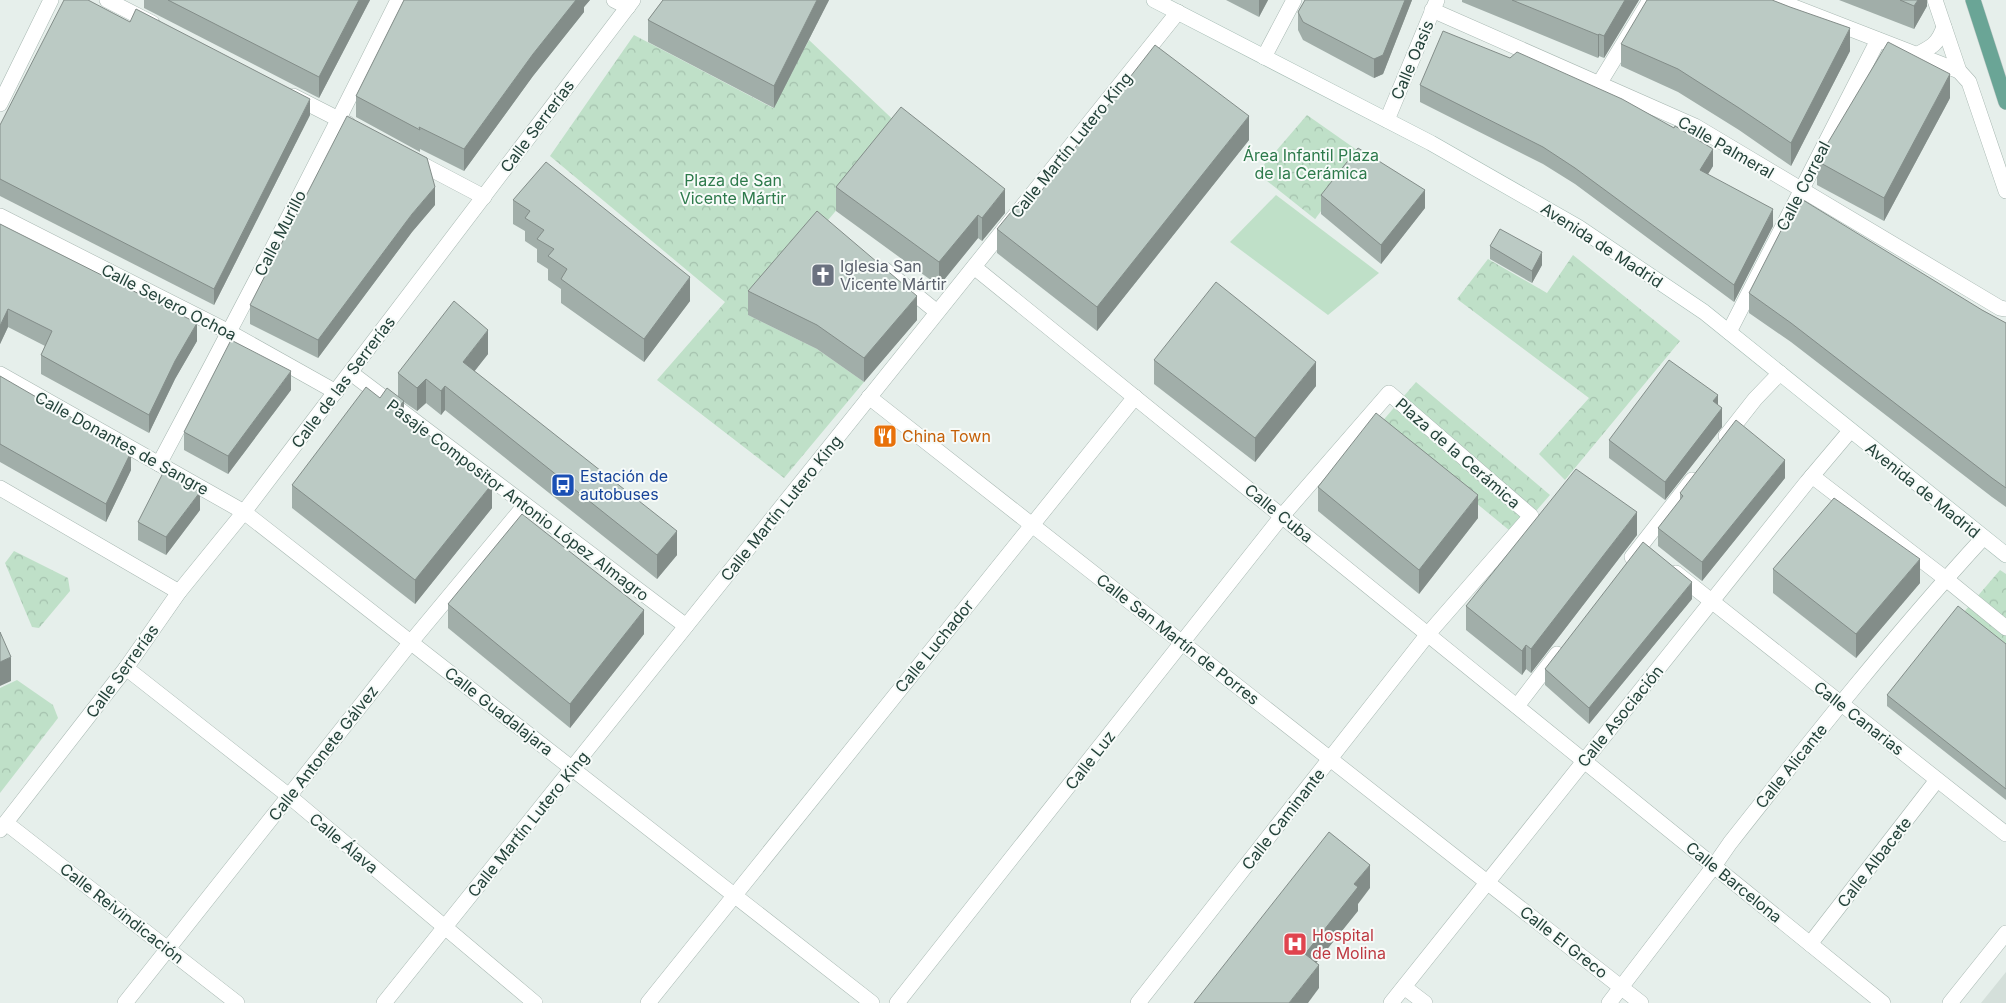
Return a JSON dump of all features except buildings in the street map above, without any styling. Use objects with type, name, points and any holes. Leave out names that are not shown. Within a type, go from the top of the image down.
[{"type":"main road","points":[[1973,0],[2006,102]]},
{"type":"street","points":[[0,104],[51,0]]},
{"type":"street","points":[[107,0],[167,31]]},
{"type":"street","name":"Calle Murillo","points":[[159,464],[230,332],[398,0]]},
{"type":"street","points":[[614,0],[630,3]]},
{"type":"street","name":"Avenida de Madrid","points":[[1154,0],[1431,143],[1578,227],[1704,312],[2006,555]]},
{"type":"street","points":[[1264,57],[1294,0]]},
{"type":"street","points":[[1599,84],[1650,0]]},
{"type":"street","points":[[1776,0],[1959,72],[1969,82],[2006,192]]},
{"type":"street","points":[[1935,0],[1959,72]]},
{"type":"street","name":"Calle Serrerías","points":[[442,253],[630,3]]},
{"type":"street","name":"Calle Palmeral","points":[[1434,5],[1599,84],[1695,126],[2000,308],[2006,309]]},
{"type":"street","name":"Calle Oasis","points":[[1387,120],[1434,5]]},
{"type":"street","name":"Calle Martín Lutero King","points":[[384,1003],[1178,12]]},
{"type":"street","points":[[1916,55],[1930,49],[1940,40],[1944,27]]},
{"type":"street","name":"Calle Correal","points":[[1729,332],[1878,40]]},
{"type":"street","points":[[279,88],[365,133]]},
{"type":"street","points":[[399,151],[484,197]]},
{"type":"street","name":"Calle Severo Ochoa","points":[[0,216],[230,332],[336,392]]},
{"type":"street","name":"Calle de las Serrerías","points":[[244,512],[442,253]]},
{"type":"street","points":[[871,258],[937,312]]},
{"type":"street","name":"Calle Cuba","points":[[974,267],[1584,761]]},
{"type":"street","name":"Pasaje Compositor Antonio López Almagro","points":[[350,373],[686,626]]},
{"type":"street","points":[[1719,445],[1755,399],[1780,373]]},
{"type":"street","name":"Calle Donantes de Sangre","points":[[0,374],[244,512]]},
{"type":"street","name":"Plaza de la Cerámica","points":[[1282,516],[1389,393],[1532,516],[1428,634]]},
{"type":"street","name":"Calle Luchador","points":[[648,1003],[1134,396]]},
{"type":"street","name":"Calle San Martín de Porres","points":[[869,397],[1487,882]]},
{"type":"street","name":"Calle Asociación","points":[[1391,1003],[1850,431]]},
{"type":"street","points":[[1624,568],[1701,468]]},
{"type":"street","points":[[1812,476],[1946,579],[2006,628]]},
{"type":"street","points":[[0,488],[179,592]]},
{"type":"street","name":"Calle Antonete Gálvez","points":[[125,1003],[411,642],[525,505]]},
{"type":"street","name":"Calle Serrerías","points":[[3,827],[126,668],[179,592],[244,512]]},
{"type":"street","name":"Calle Guadalajara","points":[[244,512],[872,1003]]},
{"type":"street","name":"Calle Luz","points":[[897,1003],[1282,516]]},
{"type":"street","name":"Calle Alicante","points":[[1610,1003],[1730,843],[1841,704],[1983,538]]},
{"type":"street","name":"Calle Canarias","points":[[1642,545],[2006,834]]},
{"type":"street","name":"Calle Caminante","points":[[1138,1003],[1428,634]]},
{"type":"street","points":[[1517,706],[1564,645]]},
{"type":"street","name":"Calle Álava","points":[[126,668],[289,796],[535,1003]]},
{"type":"street","name":"Calle Barcelona","points":[[1584,761],[1883,1003]]},
{"type":"street","name":"Calle Albacete","points":[[1810,944],[1937,780]]},
{"type":"street","name":"Calle Reivindicación","points":[[3,827],[168,948],[237,1003]]},
{"type":"street","name":"Calle El Greco","points":[[1487,882],[1641,1003]]},
{"type":"street","points":[[1950,1003],[2006,933]]},
{"type":"street","points":[[1404,987],[1424,1003]]},
{"type":"shaded area","points":[[2006,972],[2006,1003],[1981,1003]]},
{"type":"green space","name":"Plaza de San Vicente Mártir","points":[[634,35],[773,108],[809,40],[904,130],[748,315],[817,349],[864,382],[784,478],[657,380],[725,302],[550,156]]},
{"type":"green space","name":"Área Infantil Plaza de la Cerámica","points":[[1307,115],[1364,155],[1315,219],[1257,173]]},
{"type":"green space","points":[[1276,195],[1379,273],[1328,315],[1230,242]]},
{"type":"green space","points":[[1573,255],[1680,341],[1565,480],[1539,454],[1589,398],[1457,299],[1488,259],[1547,293]]},
{"type":"green space","points":[[1416,382],[1550,495],[1515,535],[1380,424]]},
{"type":"green space","points":[[14,551],[68,578],[70,591],[39,628],[32,627],[5,563]]},
{"type":"green space","points":[[2000,570],[2006,574],[2006,645],[1964,612]]},
{"type":"green space","points":[[17,680],[53,705],[58,718],[0,793],[0,688]]},
{"type":"place","name":"Iglesia San Vicente Mártir","points":[[823,275]]},
{"type":"place","name":"China Town","points":[[885,436]]},
{"type":"place","name":"Estación de autobuses","points":[[563,485]]},
{"type":"place","name":"Hospital de Molina","points":[[1295,944]]}]
